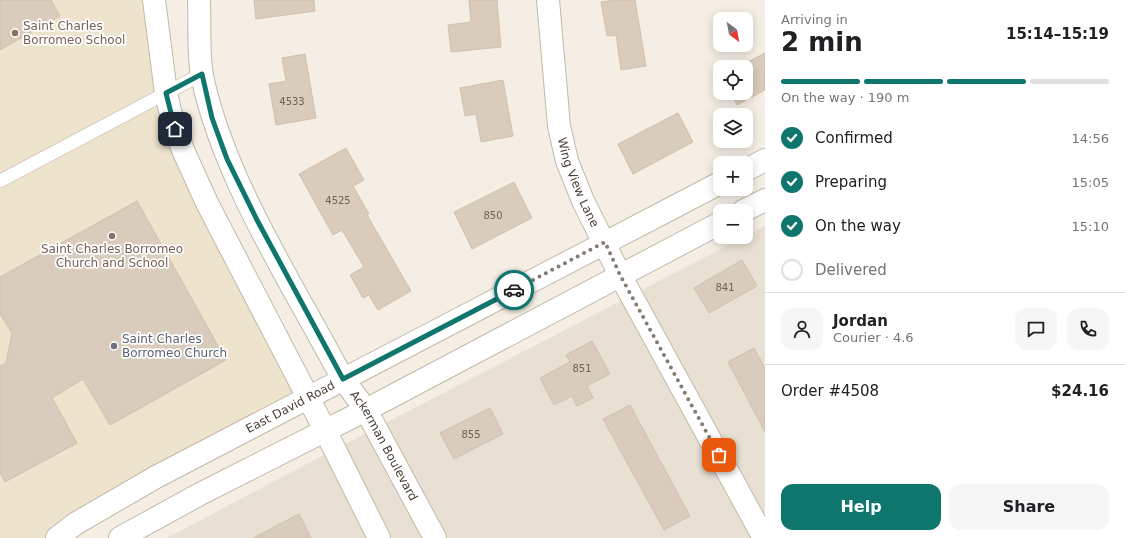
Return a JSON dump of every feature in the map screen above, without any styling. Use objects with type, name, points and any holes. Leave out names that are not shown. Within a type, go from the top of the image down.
[{"type":"street","points":[[154,0],[166,93],[172,119],[183,150],[207,203],[326,430],[379,538]]},
{"type":"street","name":"Ackerman Boulevard","points":[[199,0],[202,74],[212,118],[227,159],[257,220],[343,379],[366,410],[435,538]]},
{"type":"street","name":"Wing View Lane","points":[[548,0],[559,126],[565,154],[583,201],[605,242],[620,275],[764,538]]},
{"type":"street","points":[[753,166],[765,160]]},
{"type":"street","name":"East David Road","points":[[57,538],[75,524],[156,476],[713,187]]},
{"type":"street","points":[[753,206],[765,200]]},
{"type":"street","points":[[120,538],[181,504],[366,410],[713,227]]},
{"type":"lane","points":[[0,181],[202,74]]},
{"type":"shaded area","name":"Saint Charles Borromeo Church and School","points":[[0,0],[154,0],[166,93],[309,397],[57,538],[0,538]]},
{"type":"shaded area","points":[[765,226],[765,538],[167,538],[730,244],[753,244],[753,232]]},
{"type":"building","name":"Saint Charles Borromeo School","points":[[0,0],[51,0],[60,16],[0,50]]},
{"type":"building","points":[[254,0],[314,0],[315,11],[256,19]]},
{"type":"building","points":[[469,0],[497,0],[501,47],[451,52],[448,25],[471,22]]},
{"type":"building","points":[[614,0],[635,0],[646,66],[621,70],[616,35],[607,36],[601,2]]},
{"type":"building","points":[[765,53],[765,90],[753,96],[753,60],[752,60]]},
{"type":"building","points":[[305,54],[316,118],[276,125],[269,84],[286,81],[282,58]]},
{"type":"building","points":[[503,80],[513,136],[481,142],[476,114],[465,116],[460,88]]},
{"type":"building","points":[[734,100],[746,100],[737,105]]},
{"type":"building","points":[[678,113],[693,142],[633,174],[618,144]]},
{"type":"building","points":[[346,148],[364,180],[353,186],[369,214],[367,215],[411,291],[378,310],[369,295],[363,298],[350,275],[364,267],[342,230],[333,235],[299,174]]},
{"type":"building","points":[[514,182],[532,218],[472,249],[454,212]]},
{"type":"building","name":"Saint Charles Borromeo Church","points":[[137,201],[226,360],[110,425],[83,379],[52,398],[77,443],[5,482],[0,473],[0,366],[6,363],[12,333],[0,314],[0,277]]},
{"type":"building","points":[[742,260],[757,286],[709,313],[694,288]]},
{"type":"building","points":[[592,341],[610,374],[587,386],[593,398],[577,406],[572,396],[554,405],[540,378],[570,362],[566,355]]},
{"type":"building","points":[[754,348],[765,368],[765,432],[728,362]]},
{"type":"building","points":[[630,405],[690,516],[664,530],[603,419]]},
{"type":"building","points":[[490,408],[503,434],[454,459],[440,433]]},
{"type":"building","points":[[299,514],[311,538],[253,538]]},
{"type":"way so far","points":[[514,290],[605,242],[620,275],[719,455]]},
{"type":"place","name":"Saint Charles Borromeo School","points":[[15,33]]},
{"type":"place","name":"Saint Charles Borromeo Church and School","points":[[112,236]]},
{"type":"place","name":"Saint Charles Borromeo Church","points":[[114,346]]},
{"type":"route","points":[[175,129],[166,93],[202,74],[212,118],[227,159],[257,220],[343,379],[514,290]]}]
